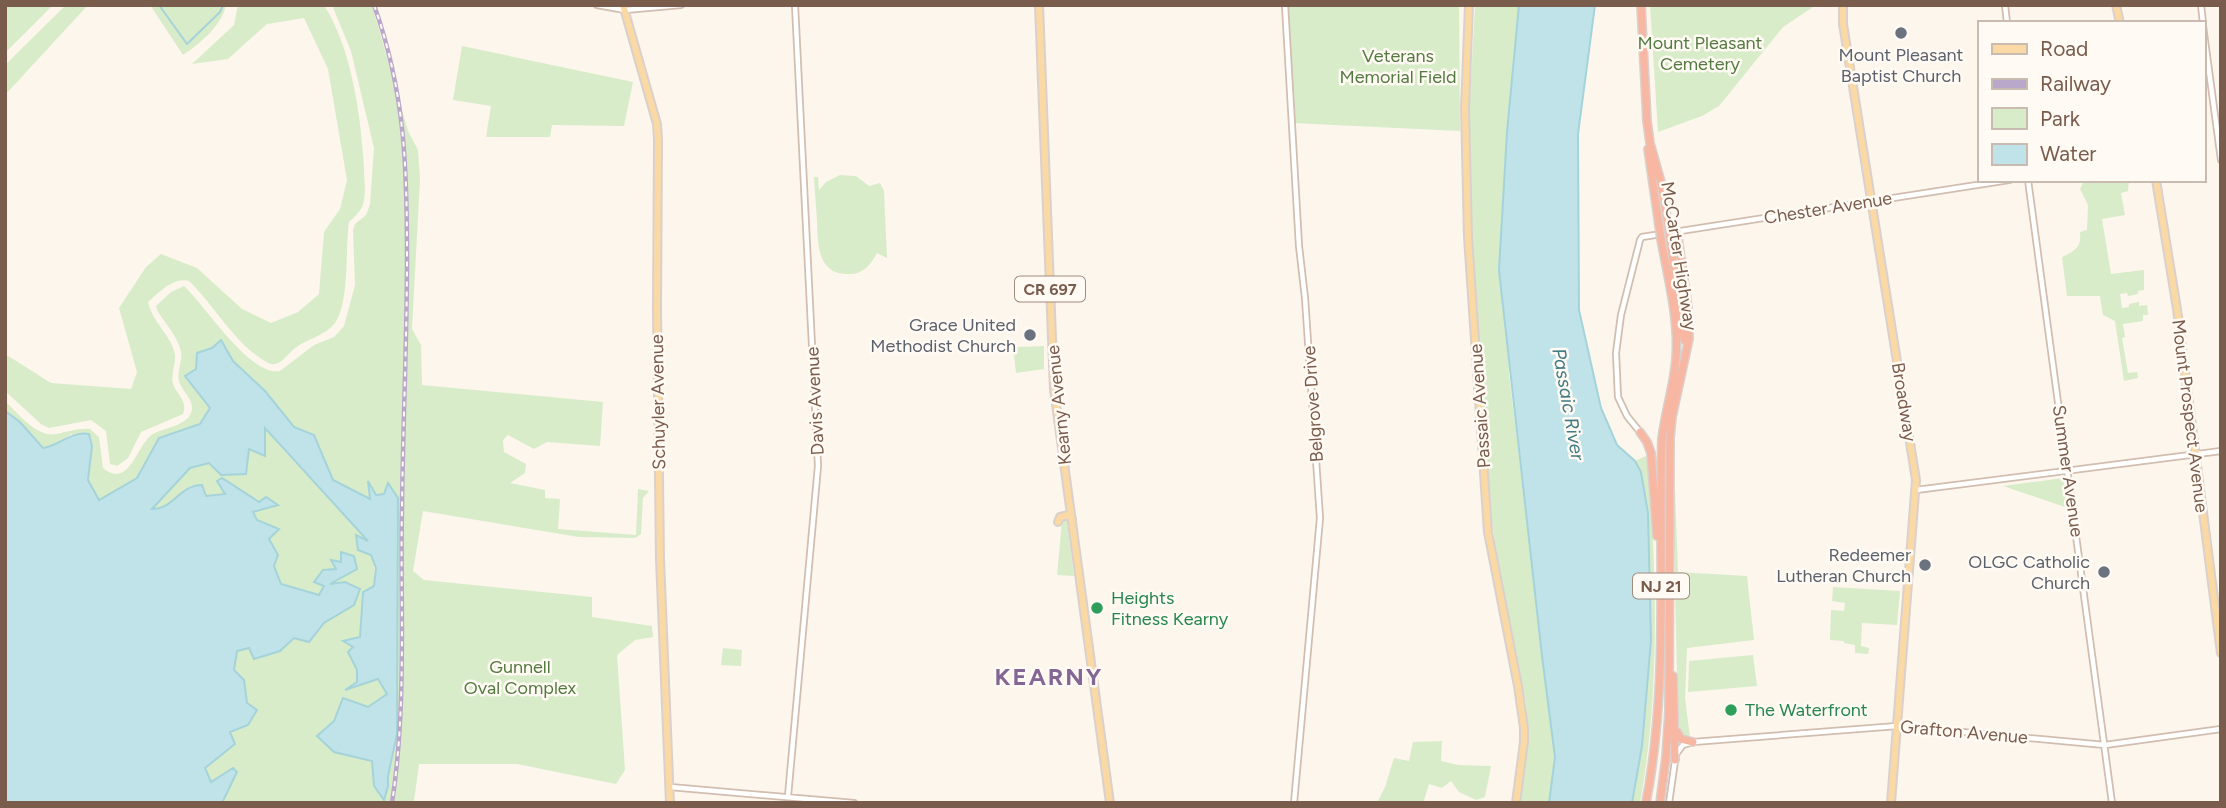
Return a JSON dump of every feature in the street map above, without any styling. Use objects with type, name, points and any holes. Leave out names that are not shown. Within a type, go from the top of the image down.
[{"type":"highway","name":"McCarter Highway","points":[[1641,5],[1647,121],[1668,224],[1684,334],[1683,365]]},
{"type":"highway","name":"McCarter Highway","points":[[1641,5],[1647,142],[1677,347],[1662,439],[1658,711],[1646,803]]},
{"type":"highway","points":[[1677,231],[1689,316],[1688,346],[1683,365]]},
{"type":"highway","name":"NJ 21","points":[[1660,803],[1667,741],[1670,438],[1683,365]]},
{"type":"highway","points":[[1640,432],[1647,442],[1652,458],[1661,614]]},
{"type":"highway","points":[[1669,622],[1675,760]]},
{"type":"highway","points":[[1675,725],[1681,739],[1693,742]]},
{"type":"main road","name":"Kearny Avenue","points":[[1039,5],[1054,389],[1110,803]]},
{"type":"main road","name":"Passaic Avenue","points":[[1469,5],[1465,108],[1468,237],[1488,532],[1524,728],[1516,803]]},
{"type":"main road","name":"Broadway","points":[[1843,5],[1843,24],[1916,490],[1891,803]]},
{"type":"main road","name":"Schuyler Avenue","points":[[624,8],[657,124],[659,140],[657,310],[660,559],[670,803]]},
{"type":"main road","name":"Mount Prospect Avenue","points":[[2156,182],[2177,309],[2221,653]]},
{"type":"main road","points":[[1058,522],[1064,515],[1069,515],[1072,519]]},
{"type":"main road","points":[[2212,586],[2221,585]]},
{"type":"street","points":[[597,5],[624,8],[681,5]]},
{"type":"street","name":"Davis Avenue","points":[[788,796],[818,466],[795,5]]},
{"type":"street","name":"Belgrove Drive","points":[[1285,5],[1299,246],[1321,518],[1294,803]]},
{"type":"street","points":[[2205,39],[2221,160]]},
{"type":"street","name":"Chester Avenue","points":[[1640,432],[1620,403],[1616,353],[1631,275],[1640,240],[1646,235],[1997,182]]},
{"type":"street","name":"Summer Avenue","points":[[2028,182],[2112,803]]},
{"type":"street","points":[[1916,490],[2221,451]]},
{"type":"street","name":"Grafton Avenue","points":[[1693,742],[1897,726],[2105,745],[2221,729]]},
{"type":"street","points":[[1669,803],[1675,760],[1680,747],[1693,742]]},
{"type":"street","points":[[670,787],[853,803]]},
{"type":"green space","points":[[5,5],[53,5],[5,53]]},
{"type":"green space","points":[[66,5],[88,5],[5,95],[5,65]]},
{"type":"green space","points":[[150,5],[226,5],[215,27],[183,55]]},
{"type":"green space","points":[[238,5],[324,5],[342,42],[357,106],[365,188],[362,207],[349,222],[343,302],[331,327],[299,346],[279,363],[272,364],[256,355],[235,336],[189,281],[178,281],[167,286],[148,302],[153,316],[174,351],[172,380],[183,402],[183,414],[141,432],[128,458],[117,466],[110,464],[106,431],[91,420],[49,428],[5,391],[5,354],[51,383],[131,389],[137,372],[119,308],[146,267],[161,254],[197,268],[242,309],[271,323],[298,312],[319,294],[324,232],[340,209],[347,180],[328,69],[304,18],[267,24],[228,59],[192,64],[234,25]]},
{"type":"green space","name":"Gunnell Oval Complex","points":[[332,5],[372,5],[408,131],[418,150],[420,179],[412,329],[421,345],[422,385],[603,402],[600,446],[547,442],[534,449],[508,435],[503,440],[504,452],[526,464],[525,473],[510,483],[545,490],[545,498],[560,499],[558,529],[636,535],[638,489],[649,491],[643,498],[641,534],[635,538],[579,537],[423,511],[413,571],[424,580],[592,597],[592,617],[652,626],[653,637],[635,640],[617,655],[625,770],[616,784],[517,764],[419,764],[414,801],[435,803],[222,803],[237,772],[232,768],[211,783],[205,768],[235,744],[230,732],[248,725],[244,680],[234,670],[237,651],[249,648],[254,659],[280,651],[294,638],[309,642],[324,623],[354,605],[359,589],[328,585],[357,568],[354,556],[341,562],[332,560],[336,569],[315,582],[324,586],[319,596],[280,584],[274,566],[278,555],[253,511],[277,504],[259,502],[222,478],[226,494],[205,497],[192,485],[162,508],[151,509],[190,468],[249,449],[265,456],[265,427],[370,543],[357,535],[372,559],[375,577],[374,586],[363,592],[360,637],[344,642],[354,647],[348,652],[357,670],[357,682],[348,688],[378,679],[387,694],[368,707],[343,698],[334,721],[334,752],[372,761],[374,786],[388,786],[389,484],[384,494],[375,495],[370,484],[370,499],[333,480],[314,435],[294,427],[265,391],[233,361],[222,345],[197,354],[210,408],[200,424],[159,438],[137,479],[99,500],[88,480],[89,471],[72,434],[50,447],[43,448],[20,422],[5,411],[5,401],[28,424],[49,434],[90,429],[99,437],[103,468],[112,473],[120,473],[132,463],[153,434],[182,422],[191,414],[191,401],[179,380],[180,347],[156,306],[171,292],[184,286],[242,352],[268,370],[280,371],[314,345],[334,337],[344,326],[355,285],[353,230],[355,224],[366,215],[370,205],[374,148],[351,51]]},
{"type":"green space","name":"Veterans Memorial Field","points":[[1284,5],[1459,5],[1460,131],[1292,123]]},
{"type":"green space","points":[[1475,5],[1519,5],[1507,132],[1509,374],[1555,757],[1549,803],[1519,803],[1527,742],[1526,704],[1509,629],[1489,504],[1470,210],[1468,135]]},
{"type":"green space","name":"Mount Pleasant Cemetery","points":[[1650,5],[1816,5],[1783,27],[1719,106],[1702,116],[1658,132]]},
{"type":"green space","points":[[462,46],[633,82],[624,126],[552,125],[550,137],[486,137],[491,106],[453,100]]},
{"type":"green space","points":[[840,175],[856,176],[869,186],[880,183],[884,191],[887,258],[877,253],[866,268],[853,274],[838,273],[830,269],[819,248],[814,177],[818,177],[819,190],[826,182]]},
{"type":"green space","points":[[2083,182],[2129,182],[2128,191],[2121,193],[2125,215],[2102,219],[2111,274],[2144,270],[2144,290],[2128,296],[2127,293],[2120,294],[2122,308],[2139,302],[2139,306],[2147,305],[2148,315],[2143,315],[2143,321],[2123,324],[2125,337],[2122,338],[2128,373],[2137,372],[2138,378],[2124,381],[2115,321],[2103,315],[2100,296],[2067,296],[2062,257],[2077,248],[2080,232],[2087,230],[2088,205],[2080,189]]},
{"type":"green space","points":[[1044,346],[1044,369],[1016,373],[1013,347]]},
{"type":"green space","points":[[1648,455],[1655,586],[1654,673],[1647,760],[1640,803],[1632,803],[1642,746],[1651,640],[1648,513],[1641,472],[1635,461]]},
{"type":"green space","points":[[2063,478],[2067,505],[2065,507],[2003,486]]},
{"type":"green space","points":[[1675,489],[1678,572],[1747,576],[1754,640],[1687,648],[1685,698],[1690,737],[1684,737],[1678,724]]},
{"type":"green space","points":[[1062,521],[1067,521],[1074,576],[1057,575]]},
{"type":"green space","points":[[1833,587],[1900,591],[1897,625],[1862,623],[1861,646],[1869,648],[1868,654],[1855,653],[1855,645],[1830,640],[1831,610],[1844,611],[1845,603],[1832,601]]},
{"type":"green space","points":[[723,648],[742,650],[741,666],[721,665]]},
{"type":"green space","points":[[1753,655],[1757,686],[1688,692],[1689,661]]},
{"type":"green space","points":[[1442,741],[1441,761],[1458,765],[1491,766],[1485,797],[1476,800],[1459,792],[1451,781],[1442,788],[1429,784],[1424,800],[1426,803],[1377,803],[1394,758],[1409,761],[1413,742]]},
{"type":"water","name":"Passaic River","points":[[1519,5],[1595,5],[1578,134],[1579,310],[1601,408],[1617,445],[1635,461],[1641,472],[1648,513],[1651,640],[1642,746],[1632,803],[1549,803],[1555,757],[1499,270],[1507,132]]},
{"type":"water","points":[[221,340],[233,361],[265,391],[294,427],[314,435],[333,480],[370,499],[368,481],[376,495],[384,494],[388,483],[398,498],[397,734],[384,800],[374,786],[372,761],[334,752],[317,736],[334,721],[343,698],[368,707],[387,694],[378,679],[345,690],[357,682],[357,670],[348,652],[353,647],[343,641],[360,637],[363,592],[374,586],[376,568],[371,555],[358,550],[356,535],[368,541],[265,428],[265,456],[249,449],[246,474],[221,475],[209,463],[190,468],[152,509],[166,505],[194,486],[202,485],[206,496],[225,494],[217,481],[222,478],[259,502],[266,497],[278,505],[253,512],[257,520],[279,529],[269,539],[278,555],[274,566],[281,584],[319,595],[324,586],[314,582],[323,570],[336,569],[331,560],[341,562],[341,552],[354,556],[357,569],[330,584],[345,582],[360,589],[354,605],[324,623],[309,642],[294,638],[280,651],[254,659],[249,648],[237,651],[234,670],[244,680],[247,703],[257,710],[248,725],[230,732],[235,744],[205,768],[211,782],[233,768],[237,772],[222,803],[5,803],[5,411],[20,422],[43,448],[77,434],[89,434],[92,446],[88,480],[99,500],[137,478],[159,438],[200,424],[210,408],[185,376],[196,369],[197,353],[212,348]]},
{"type":"waterway","points":[[159,5],[187,44],[220,12],[223,5]]},
{"type":"railway","points":[[374,5],[398,99],[406,191],[401,692],[392,803]]},
{"type":"place","name":"Mount Pleasant Baptist Church","points":[[1901,33]]},
{"type":"place","name":"Grace United Methodist Church","points":[[1030,335]]},
{"type":"place","name":"Redeemer Lutheran Church","points":[[1925,565]]},
{"type":"place","name":"OLGC Catholic Church","points":[[2104,572]]},
{"type":"place","name":"Heights Fitness Kearny","points":[[1097,608]]},
{"type":"place","name":"The Waterfront","points":[[1731,710]]},
{"type":"district","name":"KEARNY","points":[[1049,677]]}]
